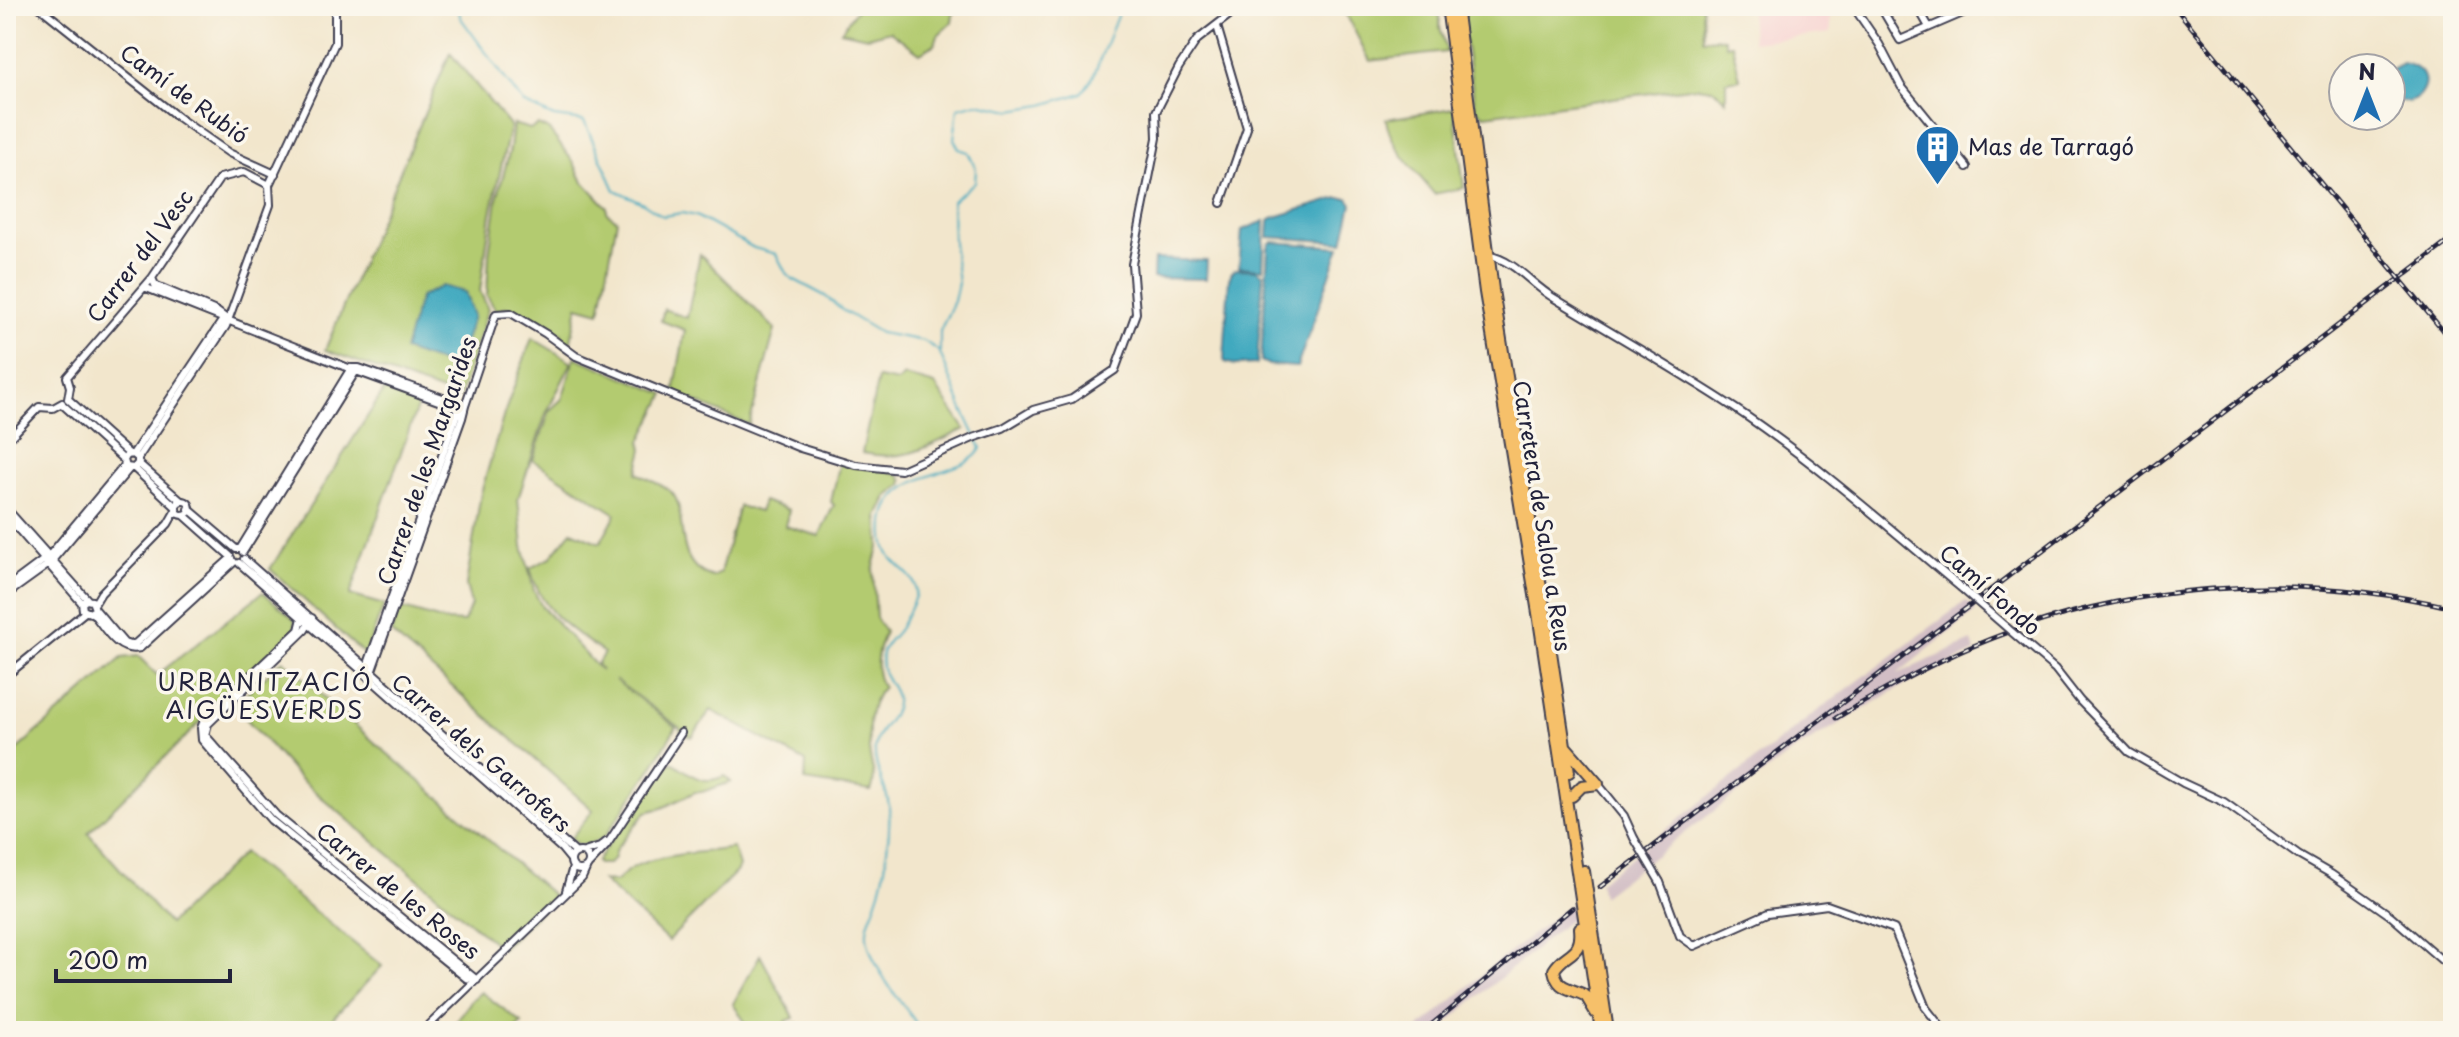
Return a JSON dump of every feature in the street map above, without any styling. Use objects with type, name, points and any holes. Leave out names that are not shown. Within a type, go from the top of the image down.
[{"type":"highway","name":"Carretera de Salou a Reus","points":[[1447,6],[1485,292],[1601,1031]]},
{"type":"highway","points":[[1456,6],[1489,256],[1611,1031]]},
{"type":"highway","points":[[1565,746],[1598,784]]},
{"type":"highway","points":[[1572,796],[1582,786],[1598,784]]},
{"type":"highway","points":[[1568,812],[1564,821],[1581,934],[1579,946],[1571,956],[1559,961],[1554,970],[1561,986],[1586,996],[1599,1017]]},
{"type":"street","name":"Camí de Rubió","points":[[38,6],[229,153],[275,174]]},
{"type":"street","points":[[6,595],[49,560],[131,461],[222,321],[227,319],[270,205],[269,185],[335,43],[335,6]]},
{"type":"street","points":[[1221,203],[1247,128],[1217,26],[1241,6]]},
{"type":"street","points":[[1853,6],[1879,44],[1901,86],[1967,167]]},
{"type":"street","points":[[1880,6],[1900,40],[1979,6]]},
{"type":"street","points":[[1917,6],[1929,27]]},
{"type":"street","points":[[1956,6],[1960,14]]},
{"type":"street","name":"Carrer de les Margarides","points":[[367,669],[457,433],[462,408],[496,314],[511,313],[576,356],[800,448],[856,465],[901,470],[1003,428],[1033,410],[1072,399],[1115,370],[1136,313],[1132,264],[1157,138],[1156,112],[1197,40],[1217,26]]},
{"type":"street","name":"Carrer del Vesc","points":[[65,402],[70,387],[67,377],[152,278],[220,178],[244,172],[269,185]]},
{"type":"street","name":"Camí Fondo","points":[[1489,256],[1503,260],[1540,290],[1737,410],[1855,498],[2055,669],[2080,701],[2129,752],[2224,802],[2391,916],[2453,970]]},
{"type":"street","points":[[152,278],[155,285],[216,311],[227,319]]},
{"type":"street","points":[[144,287],[462,408]]},
{"type":"street","points":[[6,515],[90,606],[122,647],[130,648],[237,556],[353,369]]},
{"type":"street","points":[[6,442],[39,407],[53,408],[65,402]]},
{"type":"street","name":"Carrer dels Garrofers","points":[[65,402],[307,620],[580,852]]},
{"type":"street","points":[[6,508],[49,560]]},
{"type":"street","points":[[6,676],[90,606],[181,509]]},
{"type":"street","points":[[6,588],[49,560]]},
{"type":"street","name":"Carrer de les Roses","points":[[307,620],[205,718],[201,728],[202,740],[271,820],[466,978],[477,980]]},
{"type":"street","name":"Carrer dels Garrofers","points":[[367,669],[562,849],[572,864]]},
{"type":"street","points":[[572,864],[579,871],[598,857],[681,733]]},
{"type":"street","points":[[1598,784],[1624,816],[1660,882],[1680,936],[1694,946],[1768,913],[1827,905],[1894,929],[1926,1008],[1944,1031]]},
{"type":"street","points":[[565,894],[572,864],[580,852],[600,847],[611,837]]},
{"type":"street","points":[[423,1031],[582,878],[588,866],[588,856],[580,852]]},
{"type":"shaded area","points":[[1750,6],[1830,6],[1831,33],[1752,42]]},
{"type":"shaded area","points":[[1966,601],[1976,611],[1897,674],[1972,641],[1975,652],[1897,689],[1793,751],[1602,896],[1599,882],[1816,712]]},
{"type":"shaded area","points":[[1571,904],[1573,917],[1437,1031],[1416,1031],[1491,967]]},
{"type":"green space","points":[[859,6],[960,6],[952,22],[938,35],[935,44],[920,53],[890,31],[867,37],[841,31]]},
{"type":"green space","points":[[1342,6],[1440,6],[1440,27],[1447,52],[1370,61]]},
{"type":"green space","points":[[1462,6],[1702,6],[1703,39],[1724,38],[1726,45],[1732,44],[1740,79],[1726,81],[1726,100],[1713,89],[1697,87],[1485,115],[1476,111]]},
{"type":"green space","points":[[450,53],[510,126],[491,214],[480,291],[488,309],[459,398],[325,350]]},
{"type":"green space","points":[[1454,108],[1464,188],[1434,194],[1398,149],[1386,119]]},
{"type":"green space","points":[[513,124],[530,129],[538,125],[549,130],[574,163],[582,180],[607,207],[607,213],[617,220],[600,312],[578,306],[569,350],[560,343],[562,334],[510,308],[504,307],[497,312],[487,296],[489,253],[497,199]]},
{"type":"green space","points":[[700,254],[775,329],[749,425],[674,393],[685,330],[661,321],[664,309],[687,318]]},
{"type":"green space","points":[[532,338],[572,362],[546,414],[518,499],[523,546],[534,591],[542,607],[601,671],[597,664],[604,653],[568,627],[549,608],[530,568],[550,558],[572,531],[600,543],[616,514],[533,460],[550,410],[562,399],[575,357],[665,394],[641,441],[643,449],[637,473],[671,492],[679,511],[685,549],[699,571],[713,577],[720,573],[739,506],[759,512],[763,501],[789,510],[785,526],[819,536],[834,505],[831,502],[840,462],[899,474],[902,485],[887,497],[878,516],[880,544],[873,570],[876,618],[885,632],[877,660],[883,687],[872,707],[869,724],[869,753],[874,780],[871,791],[805,781],[806,762],[711,710],[692,737],[681,733],[680,728],[615,680],[676,727],[606,835],[585,845],[577,844],[570,839],[593,810],[391,633],[400,608],[445,621],[464,622],[471,605],[466,585],[481,493],[504,414]]},
{"type":"green space","points":[[904,376],[935,385],[965,429],[915,452],[892,456],[862,453],[878,378],[898,382]]},
{"type":"green space","points":[[385,389],[419,402],[350,595],[384,605],[365,655],[270,569]]},
{"type":"green space","points":[[263,592],[295,620],[295,629],[88,833],[169,924],[243,853],[382,966],[321,1031],[6,1031],[6,759],[122,658],[138,656],[157,675]]},
{"type":"green space","points":[[283,660],[555,897],[501,949],[300,779],[234,705]]},
{"type":"green space","points":[[674,763],[704,780],[725,776],[731,782],[695,792],[646,812],[616,849],[613,860],[608,864],[598,864],[596,862],[665,764]]},
{"type":"green space","points":[[733,848],[739,866],[737,871],[668,941],[603,881],[615,882],[629,870],[651,861]]},
{"type":"green space","points":[[760,955],[794,1018],[786,1021],[789,1027],[797,1023],[801,1031],[751,1031],[733,1004]]},
{"type":"green space","points":[[481,992],[522,1023],[513,1031],[449,1031]]},
{"type":"water","points":[[2407,65],[2423,74],[2425,83],[2417,98],[2409,102]]},
{"type":"water","points":[[1338,198],[1348,198],[1352,204],[1343,242],[1268,237],[1269,220],[1272,218]]},
{"type":"water","points":[[1265,221],[1263,269],[1239,267],[1242,230]]},
{"type":"water","points":[[1272,242],[1340,247],[1297,367],[1269,365],[1261,361],[1268,248]]},
{"type":"water","points":[[1154,259],[1207,261],[1206,279],[1153,278]]},
{"type":"water","points":[[1236,269],[1256,270],[1263,274],[1257,364],[1235,365],[1224,359],[1229,279]]},
{"type":"water","points":[[442,286],[465,292],[473,316],[454,367],[404,350],[420,297]]},
{"type":"waterway","points":[[459,6],[460,17],[523,103],[554,117],[584,121],[615,190],[663,216],[682,213],[696,216],[754,248],[776,254],[791,278],[825,296],[880,333],[924,341],[940,352]]},
{"type":"waterway","points":[[920,1031],[877,966],[867,932],[886,862],[889,828],[889,806],[876,762],[875,747],[896,705],[895,693],[882,668],[882,653],[903,623],[915,589],[911,578],[887,551],[885,515],[895,496],[907,486],[964,463],[981,448],[940,353],[940,331],[954,301],[958,283],[952,201],[975,182],[976,169],[968,152],[959,149],[954,139],[958,108],[977,103],[1012,110],[1043,105],[1082,93],[1093,77],[1121,6]]},
{"type":"railway","points":[[2174,6],[2453,343]]},
{"type":"railway","points":[[1600,887],[2453,238]]},
{"type":"railway","points":[[1836,718],[1902,680],[1971,647],[2028,625],[2148,597],[2209,589],[2332,589],[2393,596],[2453,608]]},
{"type":"railway","points":[[1424,1031],[1572,908]]},
{"type":"place","name":"Mas de Tarragó","points":[[1937,186]]},
{"type":"district","name":"URBANITZACIÓ AIGÜESVERDS","points":[[265,697]]}]
